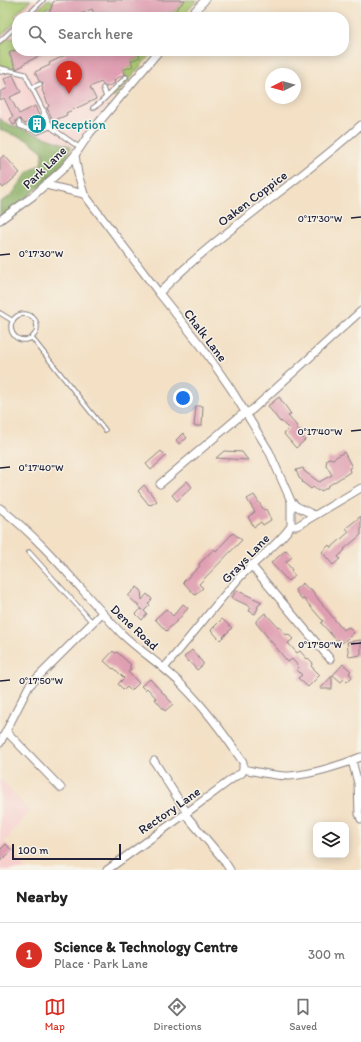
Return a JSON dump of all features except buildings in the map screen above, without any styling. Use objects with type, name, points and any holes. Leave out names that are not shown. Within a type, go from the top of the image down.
[{"type":"street","points":[[193,12],[205,0]]},
{"type":"street","name":"Park Lane","points":[[0,220],[46,185],[63,169],[99,122],[155,56]]},
{"type":"street","name":"Oaken Coppice","points":[[159,293],[200,254],[224,234],[308,172],[361,125]]},
{"type":"street","name":"Chalk Lane","points":[[75,155],[78,174],[84,194],[202,347],[231,389],[269,451],[291,501],[291,526]]},
{"type":"street","points":[[46,185],[84,194]]},
{"type":"street","points":[[160,484],[240,416],[252,410],[361,311]]},
{"type":"street","name":"Grays Lane","points":[[164,668],[232,586],[252,565],[286,534],[291,526],[297,526],[361,488]]},
{"type":"street","points":[[291,501],[296,506],[314,515]]},
{"type":"street","name":"Dene Road","points":[[0,508],[36,538],[102,613],[136,647],[164,668],[183,686],[214,722],[243,762],[244,769]]},
{"type":"street","points":[[252,565],[330,659]]},
{"type":"street","points":[[0,743],[29,686],[102,613]]},
{"type":"street","points":[[6,731],[61,788]]},
{"type":"street","points":[[244,769],[290,776],[306,774],[361,757]]},
{"type":"street","points":[[154,761],[186,814],[223,859],[230,870]]},
{"type":"street","points":[[352,761],[358,783],[359,814],[361,819]]},
{"type":"street","name":"Rectory Lane","points":[[107,870],[242,773],[244,769]]},
{"type":"lane","points":[[31,12],[44,0]]},
{"type":"lane","points":[[0,41],[12,30]]},
{"type":"lane","points":[[0,68],[25,74],[44,110],[51,127],[80,148]]},
{"type":"lane","points":[[0,72],[10,70]]},
{"type":"lane","points":[[93,108],[100,103],[126,76]]},
{"type":"lane","points":[[32,87],[40,84]]},
{"type":"lane","points":[[103,88],[106,97]]},
{"type":"lane","points":[[19,122],[20,126],[38,132],[51,127]]},
{"type":"lane","points":[[0,313],[13,321]]},
{"type":"lane","points":[[22,314],[28,315],[36,322],[36,334],[32,338],[20,340],[15,337],[12,332],[11,326],[13,321],[17,316],[22,314]]},
{"type":"lane","points":[[32,338],[105,430]]},
{"type":"lane","name":"Dene Road","points":[[29,552],[92,622]]},
{"type":"shaded area","points":[[0,0],[197,0],[186,12],[12,12],[12,56],[149,56],[82,136],[76,138],[70,146],[5,123],[0,118]]},
{"type":"shaded area","points":[[0,778],[30,812],[4,842],[22,864],[24,870],[0,870]]},
{"type":"green space","points":[[0,0],[31,0],[18,12],[12,12],[12,26],[0,37]]},
{"type":"green space","points":[[47,0],[51,0],[53,2],[51,8],[47,7],[45,12],[36,12]]},
{"type":"green space","points":[[185,0],[197,0],[186,12],[171,12],[176,10]]},
{"type":"green space","points":[[12,38],[12,52],[9,53],[16,69],[0,66],[0,45],[7,39]]},
{"type":"green space","points":[[142,56],[149,56],[114,98],[111,95],[126,77],[123,70],[131,61]]},
{"type":"green space","points":[[0,118],[5,123],[70,146],[68,155],[53,175],[30,195],[0,217],[0,202],[11,196],[28,172],[41,164],[43,152],[28,140],[0,130]]},
{"type":"place","name":"Science & Technology Centre","points":[[69,94]]},
{"type":"place","name":"Reception","points":[[37,124]]}]
